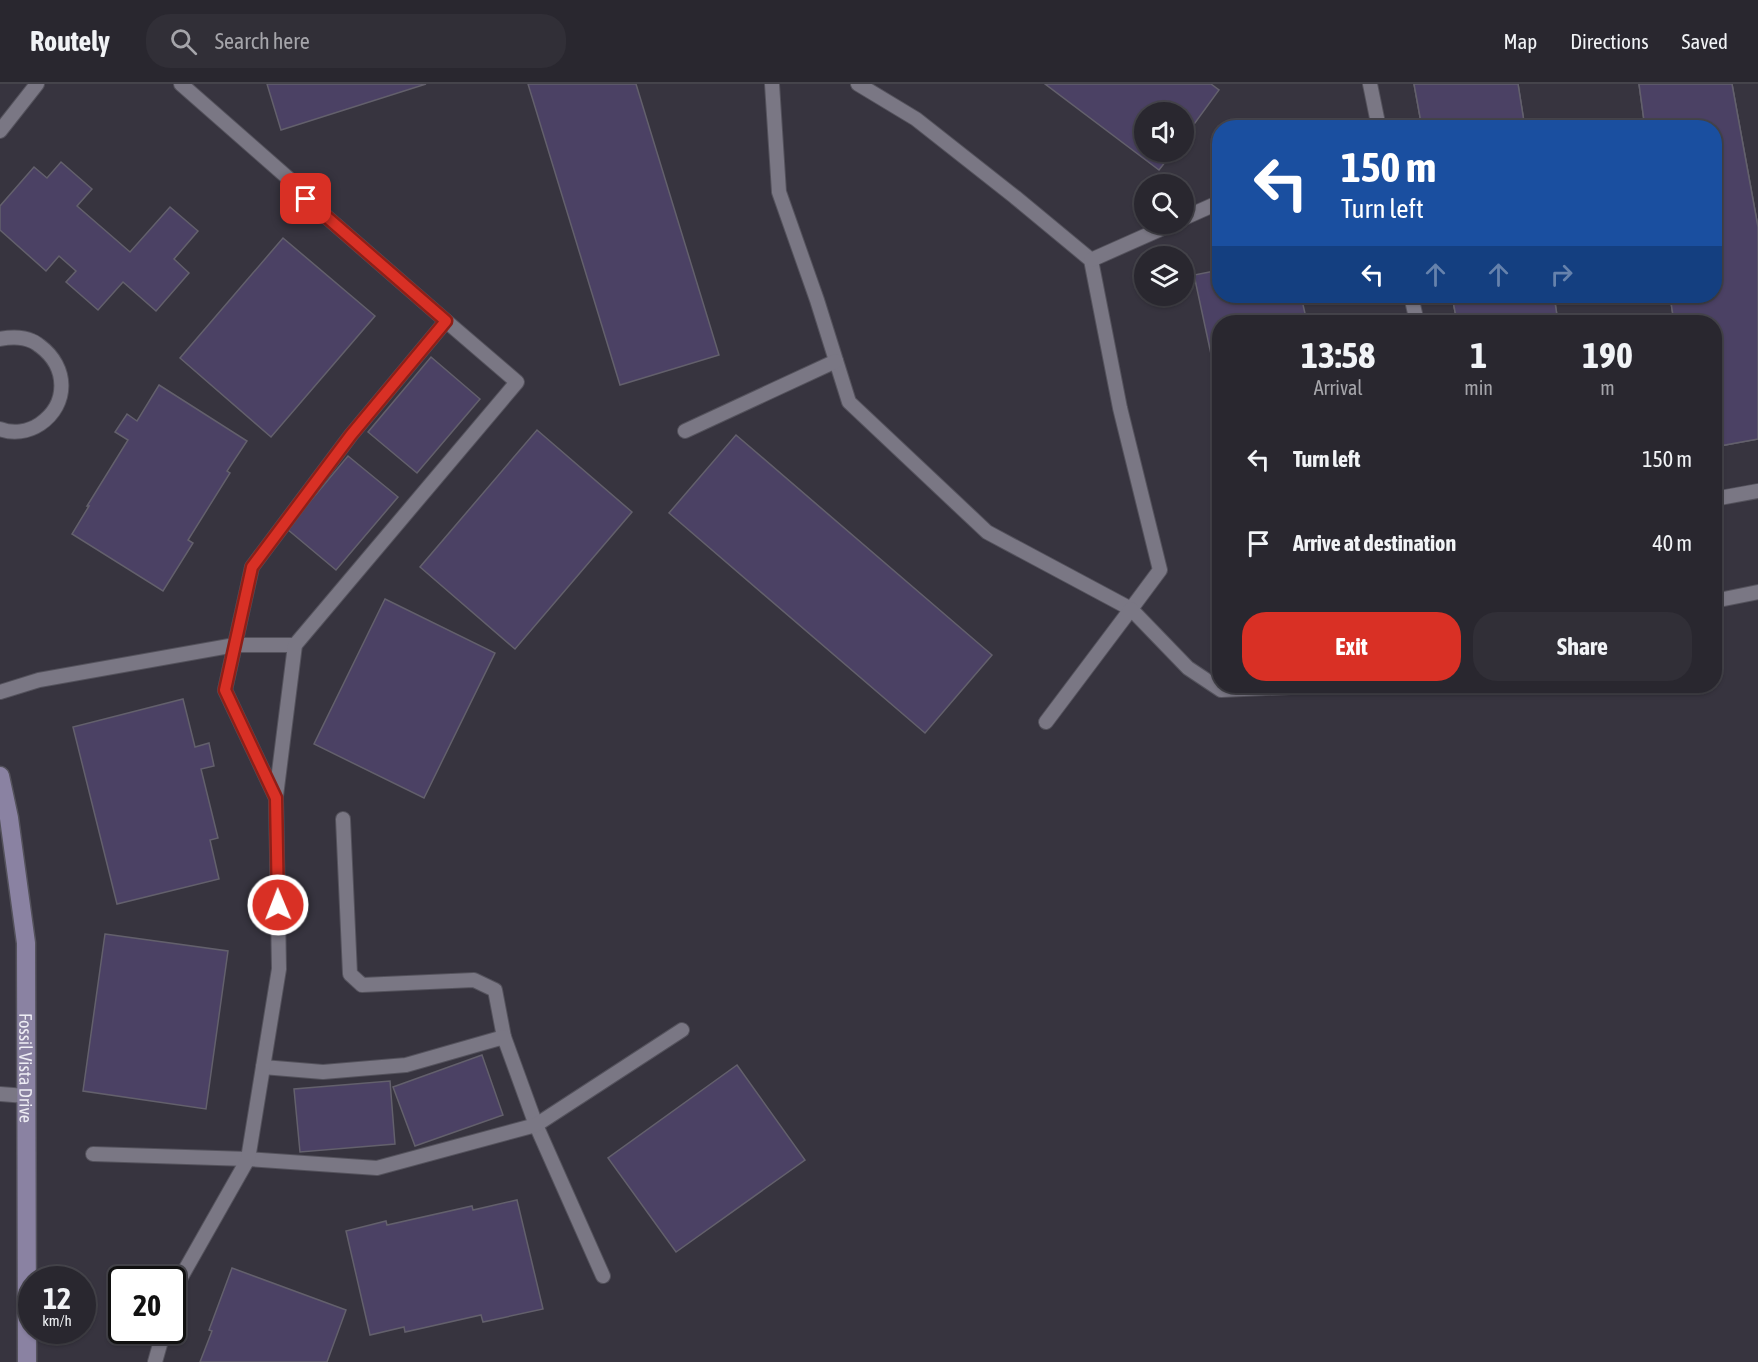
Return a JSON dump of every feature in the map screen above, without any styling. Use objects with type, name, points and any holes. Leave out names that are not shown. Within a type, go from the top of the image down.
[{"type":"street","name":"Fossil Vista Drive","points":[[0,776],[9,818],[26,943],[27,1362]]},
{"type":"lane","points":[[0,131],[37,84]]},
{"type":"lane","points":[[181,84],[288,178]]},
{"type":"lane","points":[[772,84],[779,192],[817,300],[849,402],[987,532],[1131,609],[1188,668],[1212,684]]},
{"type":"lane","points":[[858,84],[916,119],[1091,260],[1120,408],[1160,570],[1046,722]]},
{"type":"lane","points":[[1370,84],[1377,120]]},
{"type":"lane","points":[[186,1268],[248,1159],[279,969],[276,798],[295,645],[517,382],[306,199]]},
{"type":"lane","points":[[1194,214],[1212,206]]},
{"type":"lane","points":[[1091,260],[1150,234]]},
{"type":"lane","points":[[276,798],[225,690],[252,567],[351,435],[446,321]]},
{"type":"lane","points":[[0,339],[10,337],[32,340],[50,354],[61,374],[60,397],[50,417],[31,430],[9,432],[0,429]]},
{"type":"lane","points":[[685,431],[836,361]]},
{"type":"lane","points":[[1722,498],[1758,491]]},
{"type":"lane","points":[[1722,599],[1758,592]]},
{"type":"lane","points":[[0,692],[39,680],[235,645],[295,645]]},
{"type":"lane","points":[[343,819],[350,975],[362,985],[474,980],[495,990],[504,1037],[536,1125],[603,1276]]},
{"type":"lane","points":[[93,1154],[248,1159],[377,1168],[536,1125],[682,1030]]},
{"type":"lane","points":[[263,1066],[323,1072],[406,1065],[504,1037]]},
{"type":"lane","points":[[0,1094],[26,1096]]},
{"type":"lane","points":[[155,1362],[160,1344]]},
{"type":"building","points":[[267,84],[426,84],[281,130]]},
{"type":"building","points":[[528,84],[636,84],[719,355],[620,385]]},
{"type":"building","points":[[1045,84],[1211,84],[1219,90],[1194,124],[1194,102],[1134,102],[1134,151]]},
{"type":"building","points":[[1414,84],[1518,84],[1524,120],[1421,120]]},
{"type":"building","points":[[1414,84],[1518,84],[1524,120],[1421,120]]},
{"type":"building","points":[[1639,84],[1732,84],[1758,227],[1758,439],[1722,446],[1722,315],[1673,315],[1671,303],[1722,303],[1722,120],[1644,120]]},
{"type":"building","points":[[1639,84],[1732,84],[1758,227],[1758,439],[1722,446],[1722,315],[1673,315],[1671,303],[1722,303],[1722,120],[1644,120]]},
{"type":"building","points":[[61,162],[92,189],[77,206],[130,252],[170,207],[198,231],[174,259],[189,273],[156,311],[123,282],[98,310],[66,282],[76,271],[59,256],[46,271],[0,230],[0,206],[34,167],[47,178]]},
{"type":"building","points":[[1148,162],[1165,162],[1159,170]]},
{"type":"building","points":[[283,238],[375,316],[271,437],[180,358]]},
{"type":"building","points":[[1212,272],[1212,303],[1303,303],[1305,315],[1212,315],[1212,359],[1194,275]]},
{"type":"building","points":[[1453,303],[1555,303],[1557,315],[1456,315]]},
{"type":"building","points":[[1453,303],[1555,303],[1557,315],[1456,315]]},
{"type":"building","points":[[431,357],[480,399],[417,473],[368,432]]},
{"type":"building","points":[[159,385],[247,441],[227,471],[230,473],[188,540],[193,543],[163,591],[72,534],[128,440],[115,432],[127,414],[137,421]]},
{"type":"building","points":[[537,430],[632,512],[515,649],[420,567]]},
{"type":"building","points":[[736,435],[992,655],[925,733],[669,513]]},
{"type":"building","points":[[348,456],[398,497],[336,570],[287,529]]},
{"type":"building","points":[[385,599],[495,653],[424,798],[314,744]]},
{"type":"building","points":[[183,699],[195,747],[209,743],[214,766],[201,769],[218,838],[210,840],[219,879],[117,904],[73,727]]},
{"type":"building","points":[[105,934],[228,951],[206,1109],[83,1091]]},
{"type":"building","points":[[482,1055],[503,1115],[415,1146],[393,1087]]},
{"type":"building","points":[[737,1065],[805,1160],[676,1252],[608,1158]]},
{"type":"building","points":[[390,1081],[395,1144],[300,1152],[294,1089]]},
{"type":"building","points":[[517,1200],[543,1309],[483,1322],[481,1315],[405,1332],[404,1327],[370,1335],[346,1231],[386,1221],[387,1225],[472,1206],[473,1210]]},
{"type":"building","points":[[232,1268],[346,1310],[327,1362],[200,1362]]},
{"type":"route","points":[[278,905],[276,798],[225,690],[252,567],[351,435],[446,321],[306,199]]}]
